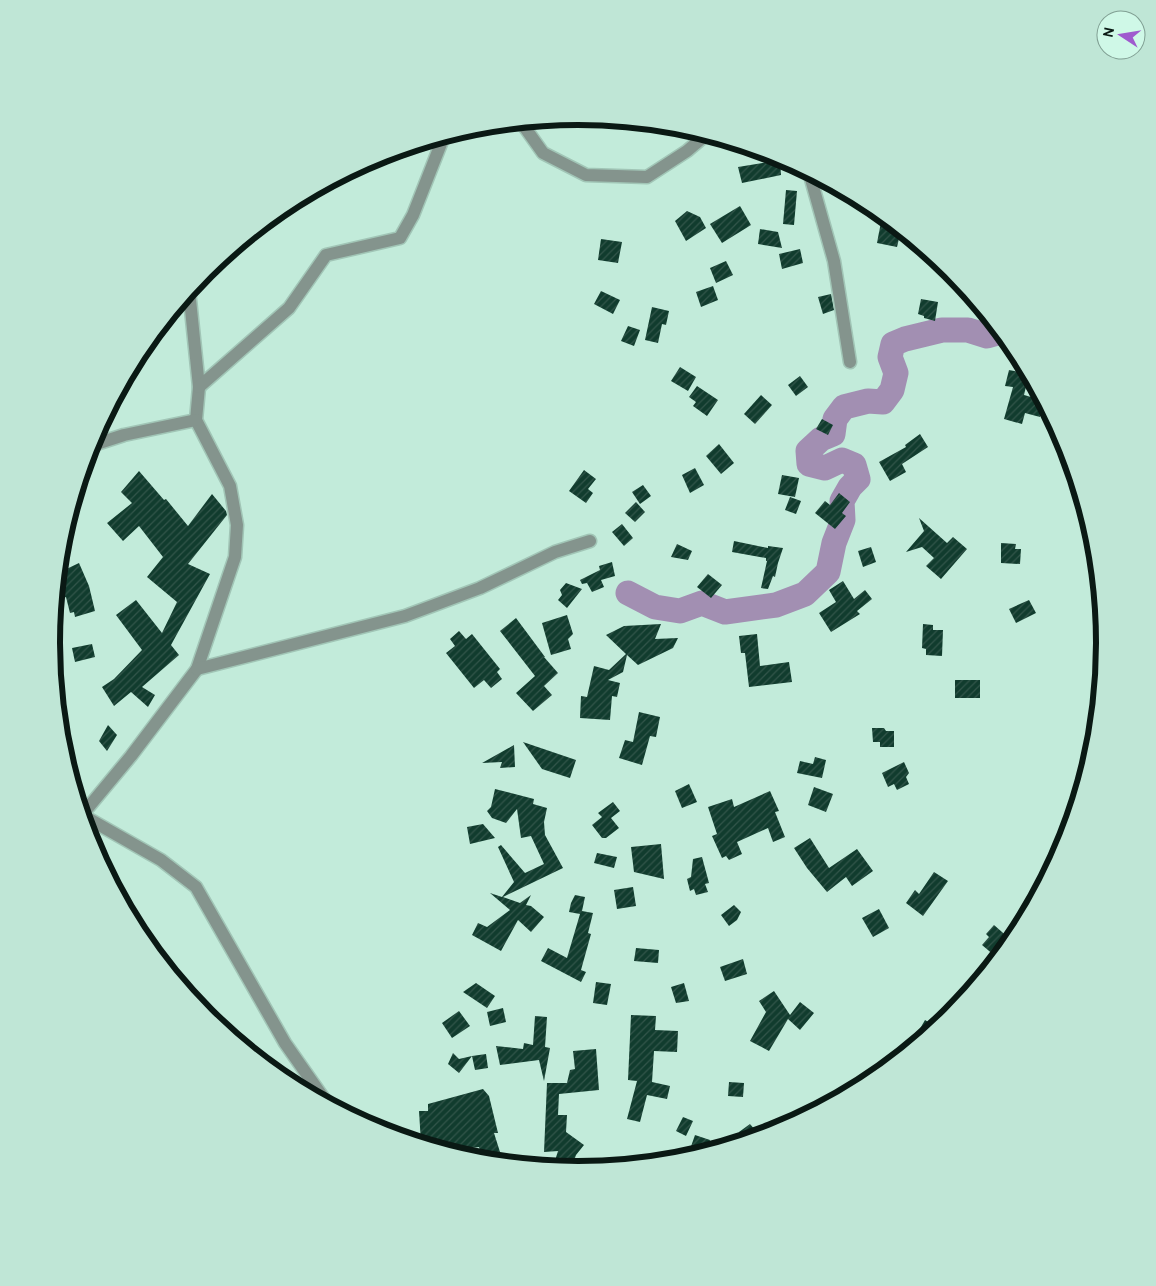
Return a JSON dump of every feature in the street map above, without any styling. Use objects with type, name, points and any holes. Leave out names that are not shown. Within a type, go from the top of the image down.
[{"type":"street","points":[[525,128],[543,153],[586,175],[647,176],[687,151],[700,140]]},
{"type":"street","points":[[199,387],[289,308],[326,255],[400,238],[413,215],[441,144]]},
{"type":"street","points":[[811,180],[834,260],[850,362]]},
{"type":"street","points":[[87,809],[131,756],[197,669],[235,556],[236,525],[230,486],[196,420],[199,387],[191,299]]},
{"type":"street","points":[[100,443],[124,435],[196,420]]},
{"type":"street","points":[[197,669],[404,616],[480,588],[555,552],[590,542]]},
{"type":"street","points":[[91,820],[161,860],[196,887],[285,1043],[319,1092]]},
{"type":"building","points":[[770,162],[780,166],[781,175],[742,183],[738,167]]},
{"type":"building","points":[[786,190],[797,191],[794,225],[783,224]]},
{"type":"building","points":[[740,206],[751,225],[722,243],[710,224]]},
{"type":"building","points":[[687,211],[700,217],[706,228],[686,241],[675,221]]},
{"type":"building","points":[[881,223],[899,237],[897,247],[877,243]]},
{"type":"building","points":[[760,229],[778,232],[782,248],[758,244]]},
{"type":"building","points":[[601,239],[622,242],[618,263],[598,260]]},
{"type":"building","points":[[800,249],[803,263],[782,269],[779,254]]},
{"type":"building","points":[[726,261],[733,275],[716,283],[710,268]]},
{"type":"building","points":[[713,286],[718,300],[701,307],[696,292]]},
{"type":"building","points":[[601,291],[620,300],[613,314],[594,304]]},
{"type":"building","points":[[831,294],[834,310],[823,314],[818,297]]},
{"type":"building","points":[[921,299],[938,302],[935,321],[918,314]]},
{"type":"building","points":[[652,307],[669,311],[666,325],[662,324],[658,343],[645,340]]},
{"type":"building","points":[[628,326],[640,330],[634,346],[621,341]]},
{"type":"building","points":[[680,367],[696,377],[688,391],[671,381]]},
{"type":"building","points":[[1009,370],[1020,372],[1027,384],[1024,395],[1034,398],[1042,411],[1040,417],[1025,413],[1022,424],[1004,419],[1013,387],[1005,386]]},
{"type":"building","points":[[800,376],[808,387],[796,396],[788,385]]},
{"type":"building","points":[[697,386],[718,400],[707,416],[693,406],[696,402],[689,397]]},
{"type":"building","points":[[761,395],[772,405],[755,424],[744,414]]},
{"type":"building","points":[[822,419],[833,425],[828,435],[816,429]]},
{"type":"building","points":[[920,434],[928,447],[902,464],[906,472],[890,481],[879,462],[906,447],[905,445]]},
{"type":"building","points":[[719,444],[734,463],[721,474],[706,456]]},
{"type":"building","points":[[695,468],[704,485],[690,493],[682,475]]},
{"type":"building","points":[[584,470],[596,479],[588,489],[593,493],[586,503],[569,491]]},
{"type":"building","points":[[139,471],[164,500],[166,499],[188,526],[212,494],[226,511],[227,515],[188,564],[210,574],[171,645],[179,655],[142,687],[155,695],[148,707],[131,692],[114,706],[102,687],[114,679],[142,650],[116,615],[136,600],[162,633],[177,602],[147,577],[163,557],[139,526],[123,541],[107,523],[132,503],[121,492]]},
{"type":"building","points":[[782,475],[799,478],[795,497],[778,494]]},
{"type":"building","points":[[643,485],[651,496],[640,504],[632,492]]},
{"type":"building","points":[[839,493],[850,502],[842,513],[846,516],[835,529],[815,513],[825,501],[830,505]]},
{"type":"building","points":[[790,497],[801,501],[796,514],[785,510]]},
{"type":"building","points":[[636,502],[645,512],[635,522],[625,513]]},
{"type":"building","points":[[919,518],[947,543],[953,537],[967,549],[941,579],[926,566],[934,558],[922,547],[906,552],[924,531]]},
{"type":"building","points":[[622,524],[633,538],[624,546],[612,532]]},
{"type":"building","points":[[734,541],[768,548],[768,546],[783,548],[775,577],[773,576],[768,589],[761,588],[766,558],[732,552]]},
{"type":"building","points":[[1001,543],[1016,544],[1015,549],[1021,549],[1020,564],[1001,563]]},
{"type":"building","points":[[677,544],[692,551],[688,560],[671,557]]},
{"type":"building","points":[[871,547],[876,562],[863,567],[858,551]]},
{"type":"building","points":[[612,562],[615,576],[601,580],[604,587],[592,592],[587,583],[582,584],[580,580],[600,570],[599,566]]},
{"type":"building","points":[[79,563],[89,586],[95,611],[75,617],[74,612],[70,613],[66,597],[62,599],[65,570]]},
{"type":"building","points":[[708,574],[722,585],[711,598],[697,587]]},
{"type":"building","points":[[843,581],[854,599],[865,590],[872,599],[857,611],[860,614],[831,632],[819,613],[836,602],[829,590]]},
{"type":"building","points":[[566,583],[582,589],[567,608],[558,600],[562,595],[560,590]]},
{"type":"building","points":[[1029,600],[1036,613],[1016,623],[1009,609]]},
{"type":"building","points":[[567,615],[573,634],[568,639],[571,649],[551,655],[542,623]]},
{"type":"building","points":[[516,618],[558,673],[544,686],[552,695],[533,711],[516,693],[535,676],[500,631]]},
{"type":"building","points":[[661,624],[655,639],[678,638],[673,648],[638,665],[627,655],[623,672],[608,680],[620,683],[617,697],[612,696],[610,720],[580,718],[581,696],[587,697],[594,666],[609,670],[626,654],[606,635],[624,626]]},
{"type":"building","points":[[923,624],[933,625],[933,630],[943,630],[942,656],[926,655],[926,649],[922,648]]},
{"type":"building","points":[[459,631],[466,639],[472,634],[500,669],[497,672],[502,679],[491,688],[484,680],[474,688],[446,653],[455,646],[450,639]]},
{"type":"building","points":[[757,634],[760,666],[789,662],[792,682],[749,687],[745,653],[741,653],[739,636]]},
{"type":"building","points":[[92,644],[95,657],[75,662],[72,648]]},
{"type":"building","points":[[955,680],[980,680],[980,698],[955,698]]},
{"type":"building","points":[[639,712],[660,717],[656,737],[650,736],[642,765],[619,758],[625,740],[633,742]]},
{"type":"building","points":[[108,725],[117,735],[107,751],[99,741]]},
{"type":"building","points":[[872,728],[884,728],[886,731],[894,731],[894,747],[880,747],[880,742],[873,742]]},
{"type":"building","points":[[523,742],[576,760],[570,778],[542,769]]},
{"type":"building","points":[[514,745],[515,767],[500,768],[502,762],[482,763]]},
{"type":"building","points":[[815,757],[826,760],[822,778],[797,773],[800,761],[813,764]]},
{"type":"building","points":[[904,762],[909,773],[906,777],[909,784],[897,790],[894,784],[888,787],[882,773]]},
{"type":"building","points":[[689,784],[697,802],[682,808],[675,791]]},
{"type":"building","points":[[814,787],[833,794],[826,812],[808,805]]},
{"type":"building","points":[[495,789],[534,799],[533,804],[547,808],[544,822],[545,835],[563,868],[503,897],[520,903],[531,895],[526,905],[531,906],[544,917],[531,932],[518,920],[501,951],[472,935],[478,923],[487,927],[510,910],[490,893],[502,897],[514,882],[498,847],[501,845],[525,873],[544,864],[531,836],[521,838],[517,809],[506,823],[492,818],[487,811],[491,807]]},
{"type":"building","points":[[770,791],[779,811],[775,812],[785,837],[773,842],[768,828],[737,842],[742,854],[729,860],[726,856],[722,858],[712,836],[717,834],[708,807],[732,799],[734,807]]},
{"type":"building","points":[[613,802],[620,811],[611,818],[619,828],[606,838],[602,838],[592,825],[602,817],[598,813]]},
{"type":"building","points":[[483,824],[495,838],[470,844],[467,827]]},
{"type":"building","points":[[810,838],[829,868],[857,849],[873,871],[852,886],[846,877],[827,892],[807,868],[794,848]]},
{"type":"building","points":[[661,844],[664,879],[634,872],[631,847]]},
{"type":"building","points":[[597,853],[617,857],[614,868],[594,863]]},
{"type":"building","points":[[702,857],[709,883],[705,884],[708,892],[696,895],[694,889],[690,891],[687,879],[691,877],[693,859]]},
{"type":"building","points":[[934,872],[948,881],[923,916],[906,903],[915,890],[919,894]]},
{"type":"building","points":[[633,887],[636,906],[617,909],[614,890]]},
{"type":"building","points":[[575,895],[585,897],[582,911],[593,913],[588,933],[591,934],[581,970],[586,972],[581,982],[541,961],[548,948],[567,958],[580,914],[569,912]]},
{"type":"building","points":[[734,905],[741,912],[737,920],[729,926],[721,915]]},
{"type":"building","points":[[879,909],[889,928],[873,937],[862,918]]},
{"type":"building","points":[[994,925],[1006,935],[992,954],[982,945],[989,937],[986,934]]},
{"type":"building","points":[[636,948],[659,950],[658,963],[634,961]]},
{"type":"building","points":[[743,959],[747,974],[725,981],[720,967]]},
{"type":"building","points":[[596,982],[611,984],[607,1005],[593,1003]]},
{"type":"building","points":[[476,983],[495,996],[487,1008],[463,992]]},
{"type":"building","points":[[684,983],[689,1001],[676,1003],[671,987]]},
{"type":"building","points":[[774,991],[790,1015],[800,1002],[814,1013],[800,1030],[788,1019],[769,1051],[750,1041],[766,1012],[759,1001]]},
{"type":"building","points":[[503,1008],[506,1022],[490,1026],[487,1012]]},
{"type":"building","points":[[459,1011],[470,1026],[452,1038],[442,1023]]},
{"type":"building","points":[[631,1015],[656,1016],[655,1030],[678,1031],[677,1052],[654,1051],[652,1082],[670,1086],[667,1099],[647,1095],[640,1122],[627,1119],[637,1081],[628,1080]]},
{"type":"building","points":[[535,1016],[547,1017],[545,1047],[550,1048],[544,1081],[539,1060],[500,1065],[496,1046],[523,1049],[524,1043],[533,1045]]},
{"type":"building","points":[[925,1020],[930,1023],[920,1032],[917,1035]]},
{"type":"building","points":[[596,1049],[599,1090],[559,1094],[558,1115],[567,1115],[566,1132],[584,1145],[574,1161],[555,1160],[558,1151],[544,1152],[547,1083],[567,1083],[570,1070],[575,1069],[573,1051]]},
{"type":"building","points":[[453,1053],[459,1059],[472,1056],[459,1073],[448,1064]]},
{"type":"building","points":[[486,1054],[488,1068],[475,1070],[472,1056]]},
{"type":"building","points":[[729,1082],[744,1083],[743,1097],[728,1096]]},
{"type":"building","points":[[483,1089],[489,1096],[498,1133],[494,1133],[500,1152],[494,1154],[480,1152],[479,1147],[467,1148],[421,1137],[419,1111],[428,1111],[428,1104]]},
{"type":"building","points":[[683,1117],[693,1121],[686,1136],[676,1131]]},
{"type":"building","points":[[750,1124],[755,1130],[741,1135],[739,1132]]},
{"type":"building","points":[[695,1135],[710,1140],[709,1144],[690,1148]]},
{"type":"waterway","points":[[628,593],[655,607],[680,611],[702,603],[725,612],[776,605],[805,594],[828,572],[834,543],[843,520],[842,501],[850,487],[858,479],[854,465],[842,460],[825,468],[809,464],[808,451],[821,439],[833,434],[835,419],[844,407],[868,401],[883,402],[892,390],[896,373],[890,357],[893,344],[905,339],[942,330],[968,330],[987,336],[994,334]]}]
